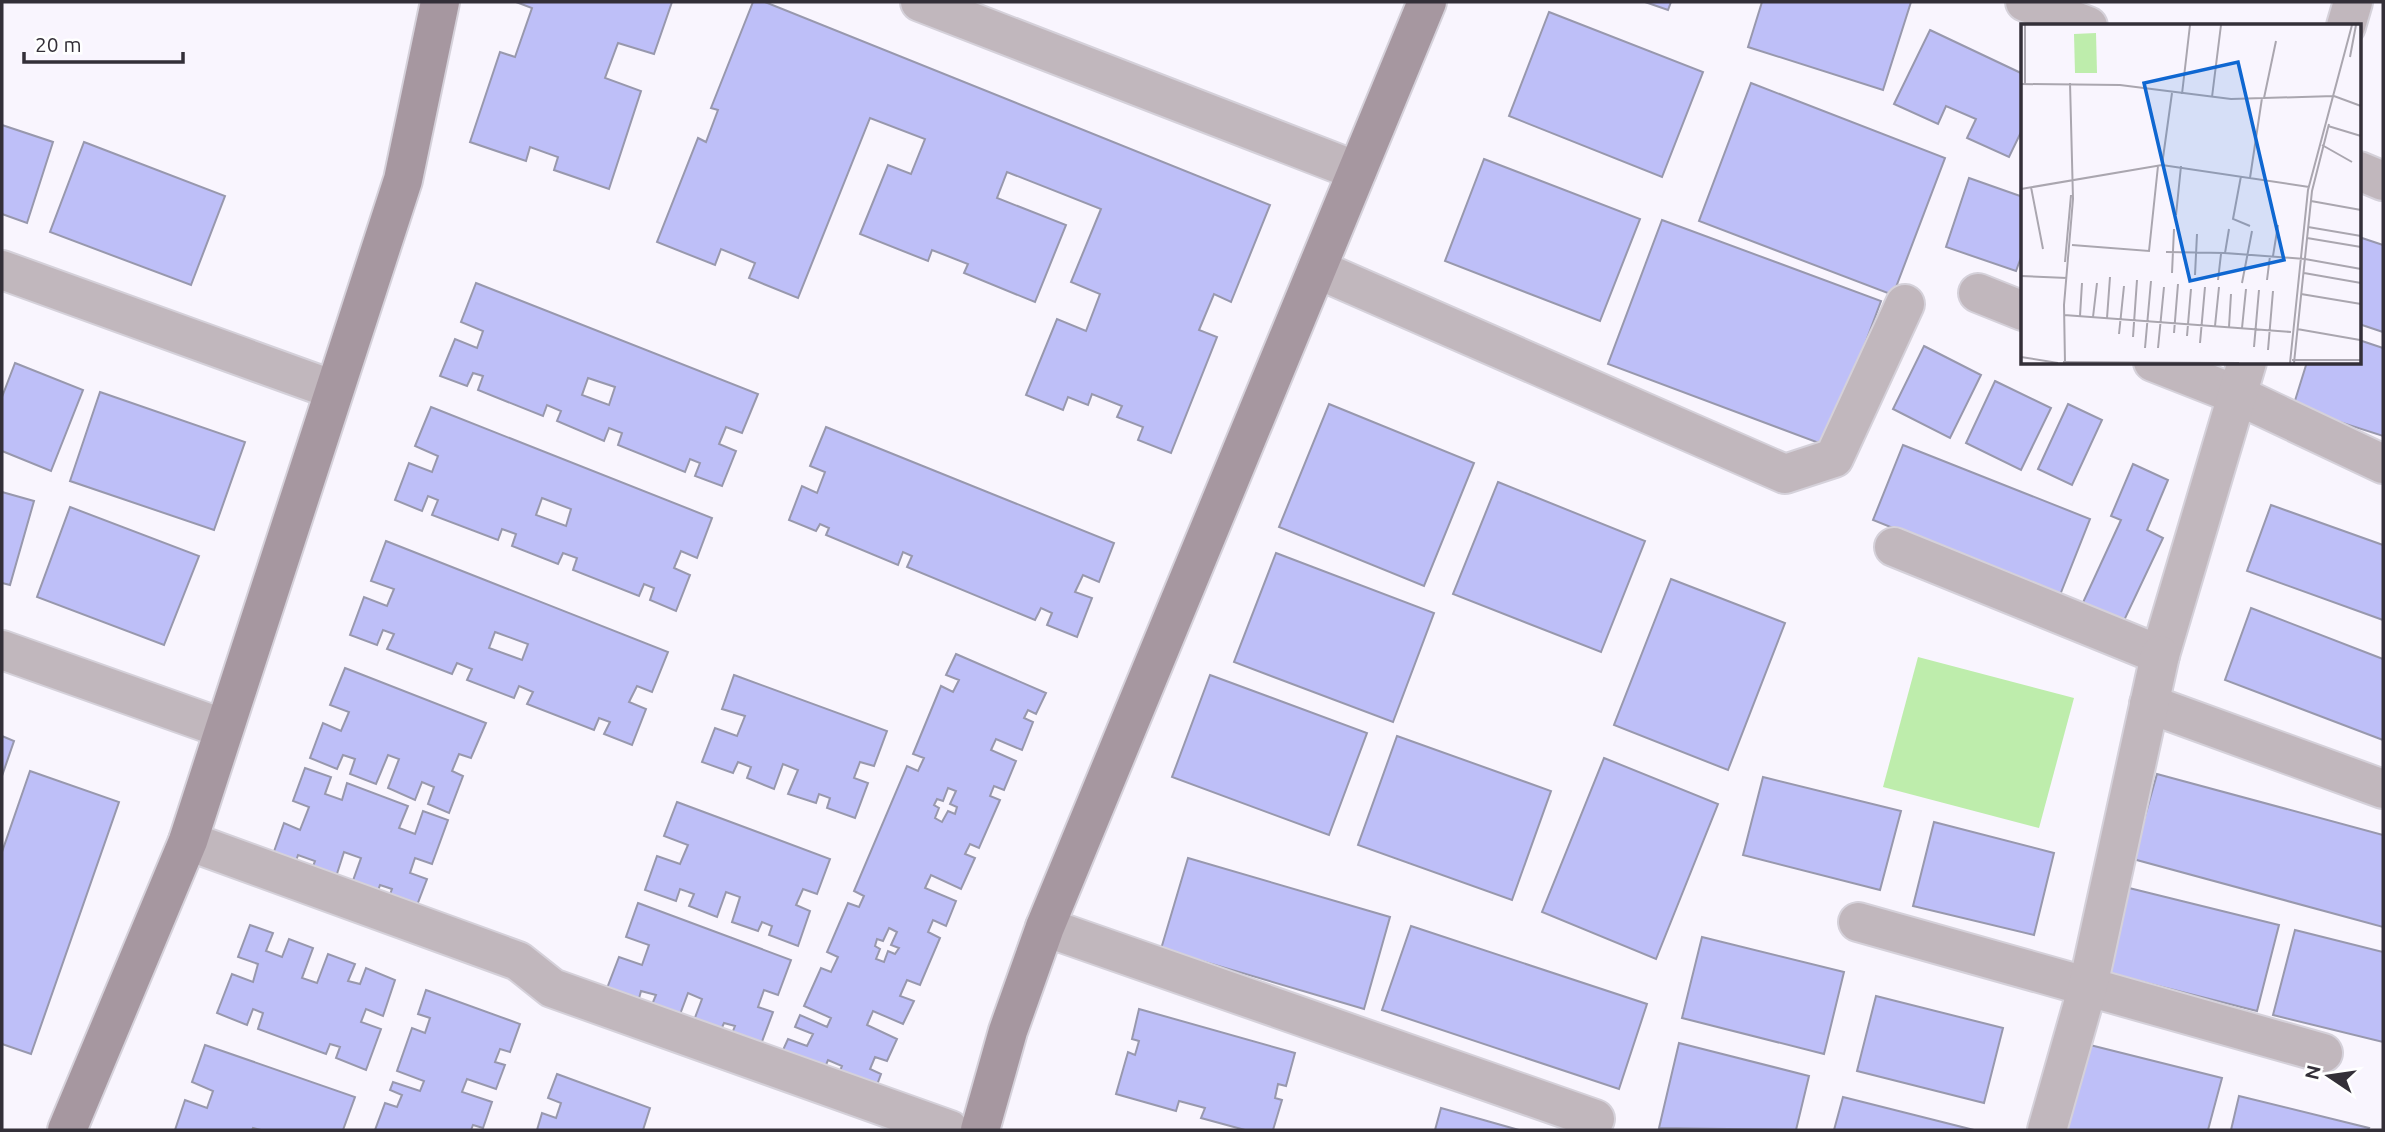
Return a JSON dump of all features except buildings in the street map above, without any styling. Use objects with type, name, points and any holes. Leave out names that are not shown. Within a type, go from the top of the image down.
[{"type":"street","points":[[67,1130],[188,841],[222,728],[403,180],[440,2]]},
{"type":"street","points":[[920,2],[1357,171]]},
{"type":"street","points":[[980,1130],[1007,1031],[1045,927],[1427,2]]},
{"type":"street","points":[[2025,2],[2083,24]]},
{"type":"street","points":[[2347,24],[2353,2]]},
{"type":"street","points":[[2360,171],[2383,181]]},
{"type":"street","points":[[1317,268],[1785,474],[1834,458],[1905,304]]},
{"type":"street","points":[[2,270],[334,390]]},
{"type":"street","points":[[1978,293],[2021,309]]},
{"type":"street","points":[[2163,364],[2242,379],[2383,464]]},
{"type":"street","points":[[2047,1130],[2088,986],[2160,655],[2242,379]]},
{"type":"street","points":[[1894,547],[2160,655]]},
{"type":"street","points":[[2,650],[222,728]]},
{"type":"street","points":[[2149,704],[2383,789]]},
{"type":"street","points":[[188,841],[518,961],[552,988],[950,1130]]},
{"type":"street","points":[[1858,922],[2323,1053]]},
{"type":"street","points":[[1045,927],[1595,1119]]},
{"type":"green space","points":[[1918,657],[2074,698],[2039,828],[1883,787]]}]
